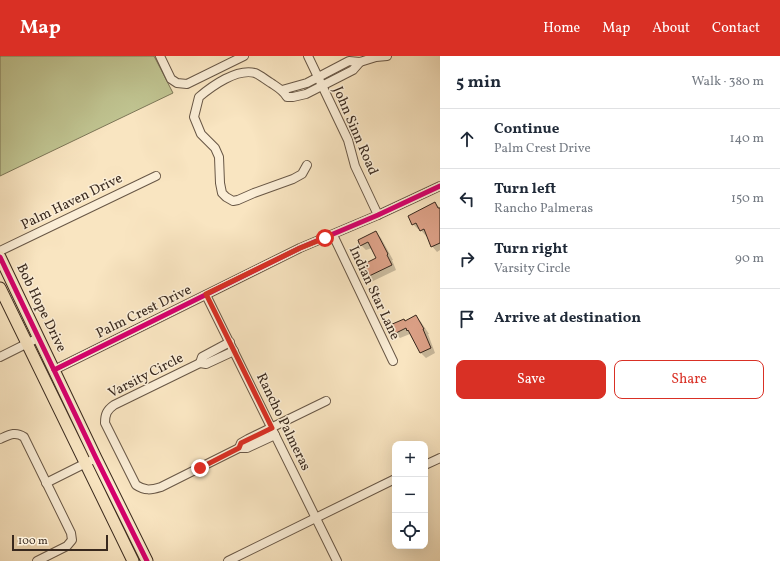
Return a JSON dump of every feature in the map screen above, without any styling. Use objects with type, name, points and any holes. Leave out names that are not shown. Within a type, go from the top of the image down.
[{"type":"main road","name":"Bob Hope Drive","points":[[0,257],[147,561]]},
{"type":"main road","name":"Bob Hope Drive","points":[[0,288],[133,561]]},
{"type":"street","points":[[160,56],[171,78],[177,83],[187,84],[244,56]]},
{"type":"street","name":"John Sinn Road","points":[[308,56],[348,140],[355,166],[378,215]]},
{"type":"street","points":[[282,90],[307,83],[349,61],[360,62],[376,57],[387,56]]},
{"type":"street","points":[[307,165],[302,174],[292,179],[233,201],[226,197],[222,193],[220,183],[219,156],[215,148],[201,134],[194,117],[199,97],[208,89],[231,76],[244,73],[255,73],[282,90],[287,97],[301,96],[353,70],[360,62]]},
{"type":"street","points":[[342,65],[346,74]]},
{"type":"street","points":[[298,85],[301,96]]},
{"type":"street","name":"Palm Haven Drive","points":[[0,251],[156,176]]},
{"type":"street","name":"Palm Crest Drive","points":[[54,370],[300,248],[333,235],[440,186]]},
{"type":"street","name":"Indian Star Lane","points":[[333,235],[392,362]]},
{"type":"street","name":"Rancho Palmeras","points":[[206,294],[336,561]]},
{"type":"street","points":[[0,357],[38,338]]},
{"type":"street","name":"Varsity Circle","points":[[212,356],[230,342]]},
{"type":"street","name":"Varsity Circle","points":[[234,351],[202,357],[200,363],[108,409],[105,415],[105,423],[136,486],[144,490],[151,490],[161,487],[239,448],[241,443],[253,441],[274,431],[326,401]]},
{"type":"street","points":[[0,439],[13,433],[24,437],[71,533],[72,540],[67,546],[37,561]]},
{"type":"street","points":[[46,483],[96,458]]},
{"type":"street","points":[[428,464],[440,458]]},
{"type":"street","points":[[228,561],[392,480]]},
{"type":"green space","points":[[0,56],[154,56],[173,93],[0,176]]},
{"type":"building","points":[[435,202],[438,208],[440,208],[440,243],[431,247],[424,229],[420,231],[416,223],[412,225],[408,216]]},
{"type":"building","points":[[376,231],[392,265],[365,278],[360,266],[376,258],[368,242],[360,246],[358,240]]},
{"type":"building","points":[[416,315],[424,329],[431,348],[420,353],[406,328],[394,334],[390,325],[404,319],[405,321]]},
{"type":"cycle path","points":[[54,370],[300,248],[378,215],[440,186]]},
{"type":"cycle path","points":[[0,257],[147,561]]},
{"type":"route","points":[[200,468],[239,448],[241,443],[248,439],[272,428],[206,294],[300,248],[325,238]]}]
